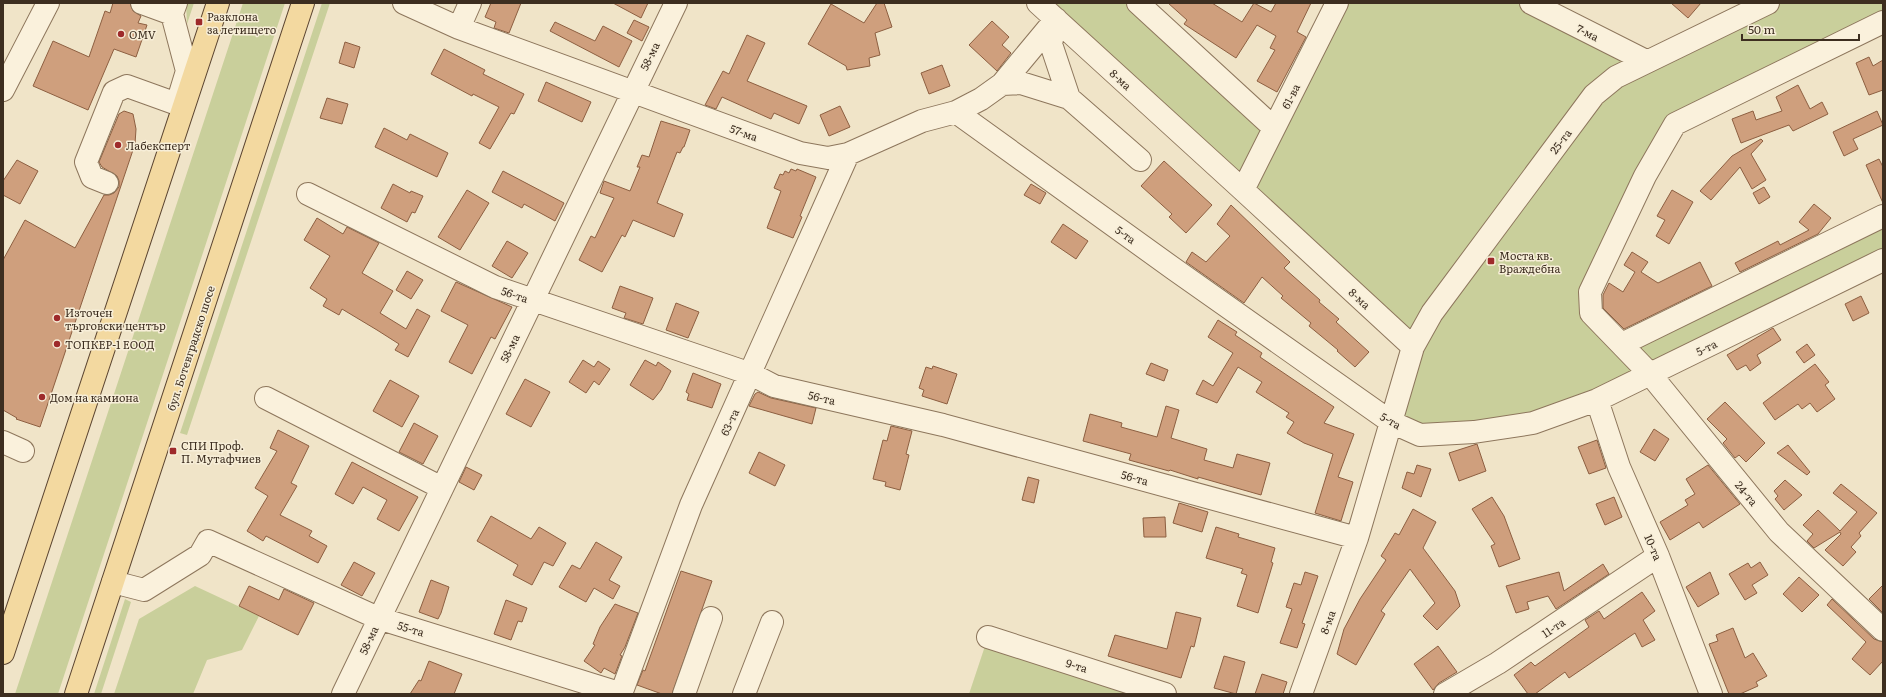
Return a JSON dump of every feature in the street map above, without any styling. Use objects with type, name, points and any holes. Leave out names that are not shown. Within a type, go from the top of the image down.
[{"type":"main road","points":[[3,653],[218,3]]},
{"type":"main road","name":"бул. Ботевградско шосе","points":[[76,694],[303,3]]},
{"type":"street","points":[[3,90],[48,3]]},
{"type":"street","points":[[142,3],[174,8],[187,71],[177,104],[168,155]]},
{"type":"street","name":"57-ма","points":[[404,3],[459,28],[800,153],[828,158],[848,154],[922,121],[956,112],[981,99],[1002,84],[1056,19]]},
{"type":"street","points":[[459,28],[470,3]]},
{"type":"street","name":"58-ма","points":[[342,694],[632,91],[676,3]]},
{"type":"street","name":"8-ма","points":[[1038,3],[1413,348],[1357,538],[1301,694]]},
{"type":"street","points":[[1138,3],[1274,128]]},
{"type":"street","name":"61-ва","points":[[1243,190],[1337,3]]},
{"type":"street","name":"7-ма","points":[[1531,3],[1646,61]]},
{"type":"street","name":"25-та","points":[[1413,348],[1432,313],[1594,95],[1616,77],[1646,61],[1768,3]]},
{"type":"street","points":[[1056,19],[1050,44],[1069,98]]},
{"type":"street","points":[[1883,22],[1675,124],[1645,176],[1590,292],[1591,313],[1622,344],[1883,216]]},
{"type":"street","points":[[1002,84],[1020,83],[1069,98],[1140,160]]},
{"type":"street","points":[[107,183],[92,177],[86,162],[114,92],[127,86],[177,104]]},
{"type":"street","name":"5-та","points":[[956,112],[1174,269],[1391,422],[1420,435],[1474,432],[1533,423],[1597,400],[1883,260]]},
{"type":"street","name":"63-та","points":[[621,694],[691,505],[751,374],[848,154]]},
{"type":"street","name":"56-та","points":[[308,194],[495,287],[751,374],[774,386],[943,425],[1357,538]]},
{"type":"street","name":"24-та","points":[[1622,344],[1650,374],[1779,532],[1883,630]]},
{"type":"street","points":[[266,398],[442,488]]},
{"type":"street","name":"10-та","points":[[1597,400],[1619,467],[1658,556],[1711,694]]},
{"type":"street","points":[[3,442],[23,451]]},
{"type":"street","name":"55-та","points":[[113,582],[144,590],[200,555],[208,541],[378,618],[621,694]]},
{"type":"street","name":"11-та","points":[[1445,694],[1498,663],[1658,556]]},
{"type":"street","points":[[684,694],[711,618]]},
{"type":"street","points":[[744,694],[772,622]]},
{"type":"street","name":"9-та","points":[[988,637],[1165,694]]},
{"type":"green space","points":[[186,3],[194,3],[187,24]]},
{"type":"green space","points":[[243,3],[285,3],[58,694],[15,694]]},
{"type":"green space","points":[[322,3],[330,3],[187,435],[180,433]]},
{"type":"green space","points":[[1038,3],[1138,3],[1274,128],[1337,3],[1531,3],[1646,61],[1768,3],[1883,3],[1883,22],[1675,124],[1590,292],[1622,344],[1883,216],[1883,260],[1650,374],[1474,432],[1391,422],[1413,347]]},
{"type":"green space","points":[[195,586],[259,616],[242,650],[207,660],[193,694],[114,694],[139,619]]},
{"type":"green space","points":[[125,599],[131,602],[101,694],[94,694]]},
{"type":"green space","points":[[988,637],[1165,694],[969,694]]},
{"type":"building","points":[[113,3],[130,3],[133,11],[141,16],[138,23],[147,25],[136,57],[114,49],[88,110],[33,86],[53,41],[89,57],[105,11],[110,13]]},
{"type":"building","points":[[491,3],[521,3],[509,33],[494,28],[496,22],[485,17]]},
{"type":"building","points":[[613,3],[648,3],[641,18]]},
{"type":"building","points":[[877,3],[884,3],[892,27],[875,33],[880,55],[869,58],[870,66],[847,70],[846,66],[808,44],[831,4],[864,23]]},
{"type":"building","points":[[1168,3],[1212,3],[1242,22],[1254,3],[1271,12],[1276,3],[1311,3],[1297,32],[1306,37],[1277,92],[1257,81],[1275,50],[1270,48],[1276,36],[1257,25],[1236,58],[1184,24],[1187,20]]},
{"type":"building","points":[[1671,3],[1701,3],[1688,18]]},
{"type":"building","points":[[634,20],[649,27],[642,41],[627,33]]},
{"type":"building","points":[[992,21],[1009,37],[1002,45],[1011,53],[997,71],[969,45]]},
{"type":"building","points":[[555,22],[595,41],[603,26],[632,41],[619,67],[550,31]]},
{"type":"building","points":[[747,35],[765,43],[747,81],[807,106],[799,124],[774,113],[771,119],[722,97],[716,109],[705,105],[723,71],[729,74]]},
{"type":"building","points":[[345,42],[360,47],[354,68],[339,63]]},
{"type":"building","points":[[444,49],[485,70],[483,74],[524,94],[514,114],[511,113],[490,149],[479,143],[499,107],[473,94],[472,96],[431,74]]},
{"type":"building","points":[[1869,57],[1873,66],[1883,60],[1883,90],[1869,95],[1856,63]]},
{"type":"building","points":[[942,65],[950,86],[929,94],[921,73]]},
{"type":"building","points":[[546,82],[591,102],[582,122],[538,101]]},
{"type":"building","points":[[1798,85],[1810,109],[1822,102],[1828,114],[1793,131],[1789,125],[1741,143],[1732,119],[1753,111],[1756,120],[1782,111],[1776,97]]},
{"type":"building","points":[[327,98],[348,104],[342,124],[320,118]]},
{"type":"building","points":[[840,106],[850,127],[829,136],[820,115]]},
{"type":"building","name":"Източен търговски център","points":[[124,111],[133,114],[136,129],[135,144],[40,427],[16,419],[17,418],[3,410],[3,260],[25,220],[75,248],[104,195],[114,193],[119,187],[117,176],[102,167],[99,162],[119,114]]},
{"type":"building","points":[[1877,111],[1883,125],[1853,139],[1858,149],[1844,156],[1833,132]]},
{"type":"building","points":[[661,121],[690,130],[684,147],[680,153],[677,152],[657,203],[683,214],[674,237],[633,220],[625,237],[622,235],[602,272],[579,260],[591,236],[595,238],[614,198],[600,193],[604,181],[630,191],[640,167],[637,167],[642,155],[649,157]]},
{"type":"building","points":[[384,128],[407,140],[410,134],[448,153],[437,177],[375,147]]},
{"type":"building","points":[[1761,139],[1763,141],[1751,154],[1766,180],[1752,189],[1740,167],[1711,200],[1700,191],[1732,156]]},
{"type":"building","points":[[1879,159],[1883,167],[1883,203],[1866,165]]},
{"type":"building","points":[[17,160],[38,171],[20,204],[3,195],[3,181]]},
{"type":"building","points":[[1164,161],[1212,205],[1186,233],[1169,217],[1172,214],[1141,186]]},
{"type":"building","points":[[791,169],[796,171],[797,169],[816,177],[800,216],[802,217],[793,238],[767,228],[781,191],[774,188],[780,174],[783,175],[785,171],[789,173]]},
{"type":"building","points":[[503,171],[564,203],[555,221],[524,204],[522,208],[492,192]]},
{"type":"building","points":[[393,184],[410,193],[411,191],[423,196],[415,213],[412,212],[407,222],[381,208]]},
{"type":"building","points":[[1031,184],[1046,193],[1040,204],[1024,195]]},
{"type":"building","points":[[1764,187],[1770,197],[1759,204],[1753,193]]},
{"type":"building","points":[[467,190],[489,203],[460,250],[438,237]]},
{"type":"building","points":[[1672,190],[1693,202],[1669,244],[1656,236],[1665,220],[1657,216]]},
{"type":"building","points":[[1814,204],[1831,218],[1818,234],[1740,272],[1735,263],[1778,241],[1780,245],[1809,230],[1799,222]]},
{"type":"building","points":[[1231,205],[1290,262],[1284,268],[1320,300],[1319,302],[1339,319],[1336,322],[1369,352],[1355,367],[1337,351],[1338,350],[1309,326],[1311,323],[1281,298],[1283,296],[1262,277],[1244,303],[1186,262],[1192,252],[1206,262],[1230,236],[1217,224]]},
{"type":"building","points":[[317,218],[343,234],[347,227],[379,243],[362,273],[393,291],[380,313],[406,329],[417,309],[430,316],[408,357],[395,350],[399,344],[342,309],[339,315],[323,306],[327,299],[310,288],[330,256],[304,240]]},
{"type":"building","points":[[1063,224],[1088,241],[1076,259],[1051,242]]},
{"type":"building","points":[[507,241],[528,253],[512,278],[492,266]]},
{"type":"building","points":[[1632,252],[1648,262],[1641,272],[1658,283],[1700,262],[1712,286],[1624,329],[1603,308],[1603,295],[1609,283],[1623,292],[1635,272],[1624,265]]},
{"type":"building","points":[[407,271],[423,280],[411,299],[396,290]]},
{"type":"building","points":[[456,282],[512,307],[495,339],[491,337],[472,374],[449,362],[468,325],[441,311]]},
{"type":"building","points":[[620,286],[653,298],[643,324],[624,318],[626,313],[612,308]]},
{"type":"building","points":[[1861,296],[1869,313],[1853,321],[1845,304]]},
{"type":"building","points":[[676,303],[699,312],[688,338],[666,330]]},
{"type":"building","points":[[1218,320],[1237,332],[1235,335],[1262,353],[1260,357],[1334,407],[1324,423],[1354,434],[1338,477],[1353,482],[1341,521],[1315,513],[1333,454],[1304,443],[1287,433],[1294,422],[1286,417],[1289,413],[1256,392],[1262,382],[1238,367],[1217,403],[1196,394],[1203,380],[1213,386],[1233,353],[1208,337]]},
{"type":"building","points":[[1773,328],[1781,340],[1757,355],[1761,363],[1750,371],[1746,365],[1737,370],[1727,355]]},
{"type":"building","points":[[1807,344],[1815,355],[1804,363],[1796,352]]},
{"type":"building","points":[[583,360],[594,367],[598,361],[610,369],[599,385],[594,381],[586,393],[569,382]]},
{"type":"building","points":[[645,360],[656,366],[658,362],[671,371],[661,390],[653,400],[630,385]]},
{"type":"building","points":[[1151,363],[1168,370],[1164,381],[1146,374]]},
{"type":"building","points":[[1815,364],[1829,382],[1825,385],[1835,399],[1817,412],[1810,403],[1802,409],[1798,404],[1775,420],[1763,403]]},
{"type":"building","points":[[933,366],[957,374],[947,404],[922,396],[924,390],[919,388],[926,367],[932,369]]},
{"type":"building","points":[[693,373],[721,384],[712,408],[687,400],[689,394],[686,392]]},
{"type":"building","points":[[525,379],[550,392],[531,427],[506,414]]},
{"type":"building","points":[[390,380],[419,396],[402,427],[373,411]]},
{"type":"building","points":[[758,392],[771,398],[816,408],[812,424],[749,406],[755,394]]},
{"type":"building","points":[[1725,402],[1765,443],[1746,462],[1739,455],[1735,458],[1723,443],[1727,439],[1707,419]]},
{"type":"building","points":[[1166,406],[1179,410],[1171,438],[1207,449],[1204,460],[1233,468],[1237,454],[1270,463],[1261,495],[1198,477],[1198,479],[1170,470],[1169,471],[1129,460],[1131,454],[1083,441],[1090,414],[1122,423],[1121,427],[1157,437]]},
{"type":"building","points":[[414,423],[438,436],[423,464],[399,452]]},
{"type":"building","points":[[891,426],[912,431],[906,454],[909,455],[900,490],[885,486],[886,482],[873,479],[883,440],[887,441]]},
{"type":"building","points":[[1654,429],[1669,439],[1655,461],[1640,452]]},
{"type":"building","points":[[278,430],[309,446],[291,483],[297,486],[280,515],[312,531],[309,536],[327,546],[318,563],[266,536],[263,541],[247,531],[268,496],[255,488],[277,451],[270,448]]},
{"type":"building","points":[[1597,440],[1606,468],[1589,474],[1578,447]]},
{"type":"building","points":[[1477,444],[1486,471],[1459,481],[1449,453]]},
{"type":"building","points":[[1788,445],[1810,472],[1807,475],[1777,453]]},
{"type":"building","points":[[759,452],[785,465],[775,486],[749,473]]},
{"type":"building","points":[[352,462],[418,497],[399,531],[377,519],[387,500],[363,487],[353,504],[335,494]]},
{"type":"building","points":[[1417,465],[1431,469],[1421,497],[1402,488],[1407,472],[1414,474]]},
{"type":"building","points":[[1708,465],[1740,504],[1703,528],[1699,522],[1670,540],[1660,522],[1688,505],[1685,500],[1695,494],[1686,479]]},
{"type":"building","points":[[466,467],[482,475],[474,490],[459,482]]},
{"type":"building","points":[[1028,477],[1039,480],[1034,503],[1022,500]]},
{"type":"building","points":[[1785,480],[1802,495],[1784,510],[1775,499],[1778,496],[1774,491]]},
{"type":"building","points":[[1841,484],[1877,513],[1859,533],[1861,536],[1851,547],[1856,552],[1843,566],[1825,550],[1841,534],[1840,532],[1814,548],[1807,541],[1813,534],[1803,525],[1818,510],[1840,531],[1857,512],[1833,493]]},
{"type":"building","points":[[1492,497],[1504,516],[1520,559],[1499,567],[1491,546],[1495,544],[1472,509]]},
{"type":"building","points":[[1614,497],[1622,517],[1605,525],[1596,504]]},
{"type":"building","points":[[1179,503],[1208,512],[1202,532],[1173,523]]},
{"type":"building","points":[[1413,509],[1436,522],[1423,548],[1455,591],[1460,606],[1437,630],[1423,616],[1435,603],[1410,569],[1381,611],[1385,614],[1356,665],[1337,654],[1344,629],[1360,599],[1386,560],[1381,556],[1395,533],[1399,535]]},
{"type":"building","points":[[491,516],[531,539],[539,527],[566,543],[553,566],[544,562],[532,585],[513,575],[518,565],[477,541]]},
{"type":"building","points":[[1165,517],[1166,537],[1144,537],[1143,518]]},
{"type":"building","points":[[1216,527],[1239,534],[1238,537],[1275,548],[1271,562],[1273,563],[1258,613],[1237,606],[1247,575],[1241,573],[1243,569],[1206,558]]},
{"type":"building","points":[[596,542],[622,557],[609,580],[620,586],[613,599],[594,588],[586,602],[559,587],[572,565],[580,569]]},
{"type":"building","points":[[354,562],[375,573],[362,596],[341,585]]},
{"type":"building","points":[[1760,562],[1768,575],[1752,585],[1757,593],[1745,600],[1729,574],[1748,563],[1751,568]]},
{"type":"building","points":[[1603,564],[1609,574],[1556,609],[1548,596],[1527,602],[1529,609],[1516,613],[1506,586],[1559,572],[1564,591]]},
{"type":"building","points":[[681,571],[712,581],[672,694],[662,694],[637,685],[643,670],[645,671]]},
{"type":"building","points":[[1305,572],[1318,576],[1302,623],[1305,624],[1297,648],[1280,643],[1292,609],[1286,607],[1294,583],[1301,585]]},
{"type":"building","points":[[1710,572],[1719,594],[1698,607],[1686,587]]},
{"type":"building","points":[[1799,577],[1819,595],[1802,612],[1783,594]]},
{"type":"building","points":[[431,580],[449,587],[438,619],[419,612]]},
{"type":"building","points":[[1883,585],[1883,613],[1869,599]]},
{"type":"building","points":[[249,586],[279,600],[284,589],[314,603],[298,635],[239,606]]},
{"type":"building","points":[[1642,592],[1655,611],[1643,620],[1655,640],[1642,647],[1635,633],[1569,678],[1565,672],[1535,694],[1528,694],[1514,675],[1531,662],[1535,666],[1589,627],[1585,620],[1599,611],[1604,619]]},
{"type":"building","points":[[1832,599],[1874,639],[1883,642],[1883,661],[1870,675],[1852,659],[1866,642],[1827,605]]},
{"type":"building","points":[[506,600],[527,608],[522,622],[518,621],[511,640],[494,634]]},
{"type":"building","points":[[615,604],[638,613],[625,647],[620,655],[622,656],[615,674],[604,668],[601,673],[584,661],[595,645],[593,644],[600,627]]},
{"type":"building","points":[[1176,612],[1201,618],[1194,647],[1191,646],[1181,678],[1108,656],[1115,635],[1167,649]]},
{"type":"building","points":[[1733,628],[1745,658],[1753,653],[1767,676],[1756,682],[1758,686],[1740,694],[1729,694],[1709,644],[1718,641],[1716,635]]},
{"type":"building","points":[[1438,646],[1457,672],[1439,683],[1433,690],[1414,664]]},
{"type":"building","points":[[1224,656],[1245,662],[1236,694],[1214,688]]},
{"type":"building","points":[[429,661],[462,674],[454,694],[410,694],[419,680],[421,681]]},
{"type":"building","points":[[1262,674],[1287,682],[1283,694],[1255,694]]},
{"type":"place","name":"Разклона за летището","points":[[199,22]]},
{"type":"place","name":"OMV","points":[[121,34]]},
{"type":"place","name":"Лабексперт","points":[[118,145]]},
{"type":"place","name":"Моста кв. Враждебна","points":[[1491,261]]},
{"type":"place","name":"Източен търговски център","points":[[57,318]]},
{"type":"place","name":"ТОПКЕР-1 ЕООД","points":[[57,344]]},
{"type":"place","name":"Дом на камиона","points":[[42,397]]},
{"type":"place","name":"СПИ Проф. П. Мутафчиев","points":[[173,451]]}]
